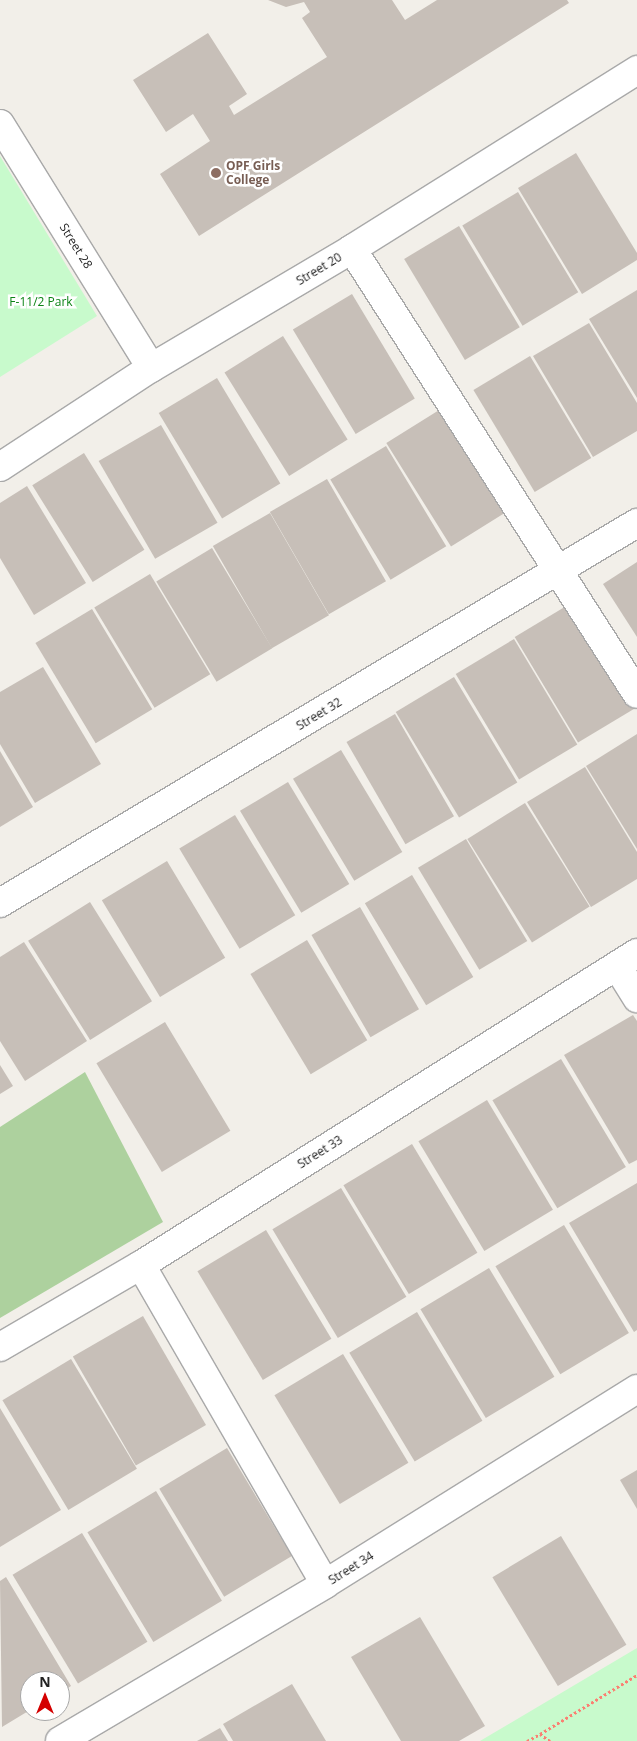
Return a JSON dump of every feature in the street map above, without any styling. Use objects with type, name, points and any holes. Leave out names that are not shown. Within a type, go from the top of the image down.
[{"type":"street","name":"Street 20","points":[[0,467],[151,368],[352,249],[637,70]]},
{"type":"street","name":"Street 28","points":[[0,124],[151,368]]},
{"type":"street","points":[[352,249],[637,694]]},
{"type":"street","name":"Street 32","points":[[0,903],[558,573],[637,523]]},
{"type":"street","points":[[627,959],[637,998]]},
{"type":"street","name":"Street 33","points":[[0,1347],[141,1265],[627,959]]},
{"type":"street","points":[[141,1265],[325,1584]]},
{"type":"street","name":"Street 34","points":[[60,1741],[325,1584],[637,1389]]},
{"type":"path","points":[[527,1741],[637,1675]]},
{"type":"path","points":[[540,1734],[550,1741]]},
{"type":"green space","name":"F-11/2 Park","points":[[0,156],[97,316],[0,377]]},
{"type":"green space","points":[[85,1072],[163,1222],[0,1318],[0,1127]]},
{"type":"green space","points":[[637,1648],[637,1741],[480,1741]]},
{"type":"building","points":[[268,0],[392,0],[405,20],[437,0],[567,0],[569,3],[199,236],[160,174],[210,141],[193,114],[166,132],[133,80],[208,33],[247,94],[229,106],[234,115],[327,57],[302,18],[310,12],[304,2],[286,7]]},
{"type":"building","points":[[576,153],[637,253],[637,260],[582,294],[518,188]]},
{"type":"building","points":[[518,192],[578,292],[523,326],[462,225]]},
{"type":"building","points":[[459,226],[520,327],[465,360],[404,259]]},
{"type":"building","points":[[637,290],[637,398],[589,319]]},
{"type":"building","points":[[352,294],[415,399],[356,434],[293,330]]},
{"type":"building","points":[[589,323],[637,403],[637,431],[593,457],[533,356]]},
{"type":"building","points":[[283,336],[348,439],[289,476],[224,373]]},
{"type":"building","points":[[530,356],[591,458],[535,492],[473,390]]},
{"type":"building","points":[[217,378],[280,483],[222,518],[159,413]]},
{"type":"building","points":[[444,407],[509,510],[451,546],[386,443]]},
{"type":"building","points":[[161,425],[218,523],[155,559],[99,461]]},
{"type":"building","points":[[386,446],[446,546],[391,580],[330,479]]},
{"type":"building","points":[[84,453],[144,550],[93,582],[32,485]]},
{"type":"building","points":[[327,479],[386,581],[329,614],[270,512]]},
{"type":"building","points":[[27,486],[86,583],[34,615],[0,558],[0,503]]},
{"type":"building","points":[[270,513],[329,615],[272,648],[213,546]]},
{"type":"building","points":[[212,548],[272,648],[217,682],[156,581]]},
{"type":"building","points":[[637,562],[637,637],[603,584]]},
{"type":"building","points":[[150,574],[210,674],[155,708],[94,607]]},
{"type":"building","points":[[573,602],[636,707],[578,742],[515,637]]},
{"type":"building","points":[[92,609],[152,709],[96,743],[35,643]]},
{"type":"building","points":[[514,639],[577,744],[519,779],[456,674]]},
{"type":"building","points":[[43,667],[101,764],[35,803],[0,744],[0,692]]},
{"type":"building","points":[[454,677],[517,782],[459,817],[396,712]]},
{"type":"building","points":[[395,714],[454,816],[406,844],[347,742]]},
{"type":"building","points":[[637,734],[637,849],[586,766]]},
{"type":"building","points":[[341,750],[402,852],[354,881],[293,779]]},
{"type":"building","points":[[0,751],[33,807],[0,827]]},
{"type":"building","points":[[585,767],[637,852],[637,879],[591,907],[527,802]]},
{"type":"building","points":[[288,782],[349,884],[301,913],[240,811]]},
{"type":"building","points":[[525,803],[590,906],[532,942],[467,839]]},
{"type":"building","points":[[235,815],[295,915],[240,949],[179,848]]},
{"type":"building","points":[[466,839],[527,941],[479,970],[418,868]]},
{"type":"building","points":[[167,861],[225,958],[160,997],[102,900]]},
{"type":"building","points":[[412,875],[473,977],[426,1005],[365,903]]},
{"type":"building","points":[[90,902],[152,1001],[90,1040],[28,941]]},
{"type":"building","points":[[360,907],[419,1009],[371,1037],[312,935]]},
{"type":"building","points":[[307,940],[367,1040],[311,1074],[250,974]]},
{"type":"building","points":[[24,942],[87,1041],[25,1081],[0,1041],[0,957]]},
{"type":"building","points":[[633,1015],[637,1021],[637,1160],[629,1164],[564,1055]]},
{"type":"building","points":[[165,1022],[230,1131],[162,1172],[96,1063]]},
{"type":"building","points":[[561,1059],[626,1167],[557,1208],[492,1100]]},
{"type":"building","points":[[0,1065],[13,1086],[0,1094]]},
{"type":"building","points":[[487,1100],[553,1210],[484,1251],[418,1141]]},
{"type":"building","points":[[412,1144],[477,1253],[409,1294],[343,1185]]},
{"type":"building","points":[[637,1183],[637,1330],[634,1332],[569,1223]]},
{"type":"building","points":[[341,1188],[406,1297],[338,1338],[272,1229]]},
{"type":"building","points":[[564,1225],[629,1333],[560,1374],[495,1266]]},
{"type":"building","points":[[266,1230],[331,1339],[263,1380],[197,1271]]},
{"type":"building","points":[[489,1268],[554,1377],[486,1418],[420,1309]]},
{"type":"building","points":[[417,1312],[482,1421],[415,1462],[349,1353]]},
{"type":"building","points":[[143,1316],[206,1425],[136,1466],[73,1356]]},
{"type":"building","points":[[343,1354],[408,1463],[340,1504],[274,1395]]},
{"type":"building","points":[[71,1359],[137,1469],[68,1510],[2,1400]]},
{"type":"building","points":[[0,1408],[61,1510],[0,1547]]},
{"type":"building","points":[[227,1448],[292,1556],[224,1597],[159,1489]]},
{"type":"building","points":[[637,1470],[637,1509],[620,1480]]},
{"type":"building","points":[[156,1491],[222,1601],[153,1642],[87,1532]]},
{"type":"building","points":[[82,1533],[147,1642],[78,1684],[13,1575]]},
{"type":"building","points":[[561,1536],[626,1645],[558,1686],[492,1577]]},
{"type":"building","points":[[6,1577],[62,1671],[20,1671],[20,1716],[2,1727],[0,1581]]},
{"type":"building","points":[[420,1617],[485,1726],[459,1741],[401,1741],[351,1657]]},
{"type":"building","points":[[292,1684],[326,1741],[233,1741],[223,1724]]},
{"type":"building","points":[[220,1728],[228,1741],[197,1741]]},
{"type":"place","name":"OPF Girls College","points":[[216,173]]}]
